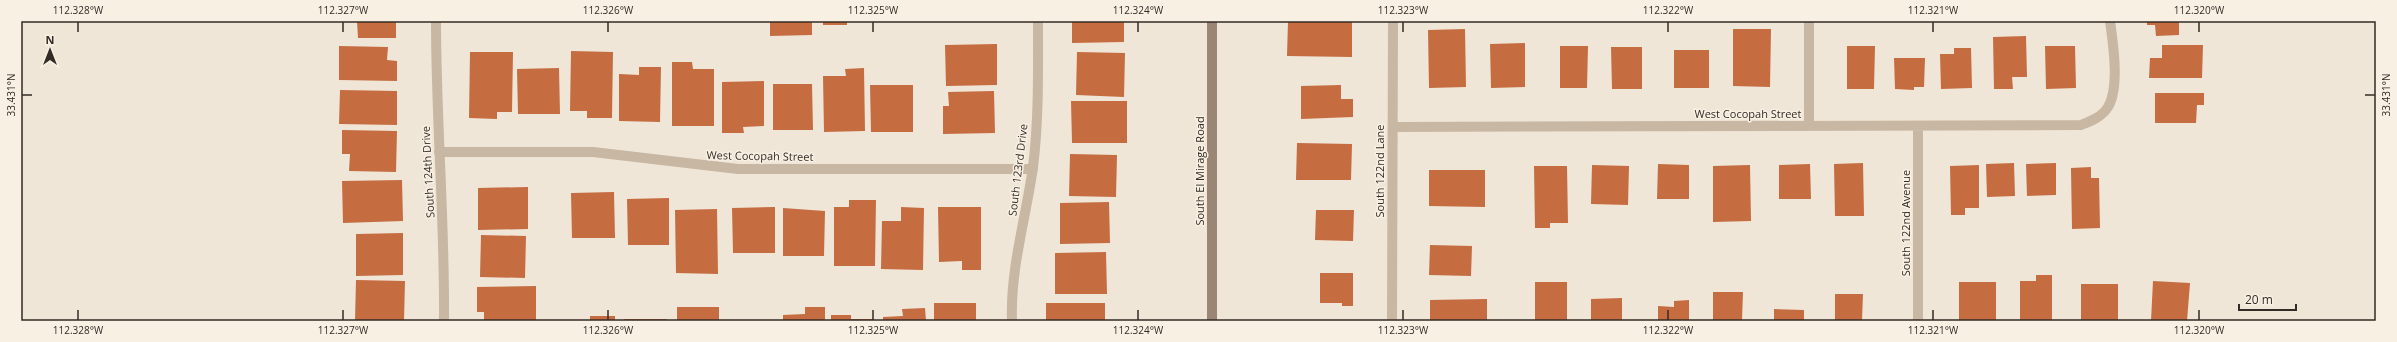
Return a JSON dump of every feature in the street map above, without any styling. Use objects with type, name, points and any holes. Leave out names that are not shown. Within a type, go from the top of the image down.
[{"type":"main road","name":"South El Mirage Road","points":[[1212,21],[1212,321]]},
{"type":"street","name":"South 124th Drive","points":[[436,21],[439,152],[445,263],[444,321]]},
{"type":"street","name":"South 123rd Drive","points":[[1012,321],[1012,288],[1033,169],[1038,97],[1038,21]]},
{"type":"street","name":"South 122nd Lane","points":[[1392,321],[1393,21]]},
{"type":"street","points":[[1809,21],[1809,126]]},
{"type":"street","name":"West Cocopah Street","points":[[1392,127],[2070,126],[2092,121],[2102,115],[2108,107],[2114,87],[2110,21]]},
{"type":"street","name":"South 122nd Avenue","points":[[1918,126],[1918,321]]},
{"type":"street","name":"West Cocopah Street","points":[[439,152],[593,152],[738,169],[1033,169]]},
{"type":"building","points":[[357,21],[396,21],[396,38],[358,38]]},
{"type":"building","points":[[770,21],[812,21],[812,35],[770,36]]},
{"type":"building","points":[[823,21],[847,21],[847,25],[823,25]]},
{"type":"building","points":[[1072,21],[1124,21],[1124,42],[1072,43]]},
{"type":"building","points":[[1288,21],[1352,21],[1352,57],[1287,56]]},
{"type":"building","points":[[2147,21],[2183,22],[2179,22],[2179,35],[2156,36],[2155,25],[2147,25]]},
{"type":"building","points":[[1465,29],[1466,87],[1429,88],[1428,30]]},
{"type":"building","points":[[1733,29],[1771,29],[1770,87],[1733,86]]},
{"type":"building","points":[[2026,36],[2027,77],[2012,77],[2013,89],[1994,89],[1993,37]]},
{"type":"building","points":[[1525,43],[1525,87],[1491,88],[1490,44]]},
{"type":"building","points":[[997,44],[997,85],[946,86],[945,45]]},
{"type":"building","points":[[2162,45],[2203,45],[2202,78],[2149,78],[2150,58],[2162,58]]},
{"type":"building","points":[[339,46],[388,47],[387,60],[397,61],[397,81],[339,80]]},
{"type":"building","points":[[1560,46],[1588,46],[1587,88],[1560,88]]},
{"type":"building","points":[[1847,46],[1875,46],[1874,89],[1847,89]]},
{"type":"building","points":[[2045,46],[2075,46],[2076,88],[2046,89]]},
{"type":"building","points":[[1611,47],[1642,47],[1642,89],[1612,89]]},
{"type":"building","points":[[1954,48],[1971,48],[1972,88],[1941,89],[1940,54],[1954,54]]},
{"type":"building","points":[[1674,50],[1709,50],[1709,88],[1674,88]]},
{"type":"building","points":[[571,51],[613,52],[612,118],[587,118],[587,111],[570,111]]},
{"type":"building","points":[[470,52],[513,52],[512,112],[497,112],[497,119],[469,118]]},
{"type":"building","points":[[1077,52],[1125,53],[1124,97],[1076,95]]},
{"type":"building","points":[[1894,58],[1925,58],[1924,87],[1914,87],[1914,90],[1895,89]]},
{"type":"building","points":[[672,62],[692,62],[693,69],[714,69],[714,126],[672,126]]},
{"type":"building","points":[[639,67],[661,67],[660,122],[619,121],[619,74],[639,75]]},
{"type":"building","points":[[559,68],[560,114],[518,114],[517,69]]},
{"type":"building","points":[[864,68],[865,131],[824,132],[823,76],[846,76],[845,69]]},
{"type":"building","points":[[764,81],[764,126],[743,127],[744,133],[722,133],[722,82]]},
{"type":"building","points":[[773,84],[812,84],[813,130],[773,130]]},
{"type":"building","points":[[870,85],[913,85],[913,132],[871,132]]},
{"type":"building","points":[[1341,85],[1341,99],[1353,99],[1353,117],[1301,119],[1301,86]]},
{"type":"building","points":[[340,90],[397,91],[397,125],[339,124]]},
{"type":"building","points":[[994,91],[995,133],[943,134],[943,106],[949,106],[948,92]]},
{"type":"building","points":[[2155,93],[2204,93],[2204,105],[2197,105],[2196,123],[2155,123]]},
{"type":"building","points":[[1071,101],[1127,101],[1127,143],[1072,143]]},
{"type":"building","points":[[342,130],[397,131],[396,172],[349,171],[350,154],[342,154]]},
{"type":"building","points":[[1297,143],[1352,144],[1351,180],[1296,180]]},
{"type":"building","points":[[1070,154],[1117,155],[1116,197],[1069,196]]},
{"type":"building","points":[[1863,163],[1864,216],[1835,216],[1834,164]]},
{"type":"building","points":[[2014,163],[2015,196],[1987,197],[1986,164]]},
{"type":"building","points":[[2056,163],[2056,195],[2027,196],[2026,164]]},
{"type":"building","points":[[1658,164],[1689,165],[1689,199],[1657,199]]},
{"type":"building","points":[[1810,164],[1811,199],[1779,199],[1779,165]]},
{"type":"building","points":[[1592,165],[1629,166],[1628,205],[1591,204]]},
{"type":"building","points":[[1750,165],[1751,221],[1713,222],[1713,166]]},
{"type":"building","points":[[1979,165],[1979,208],[1965,208],[1965,215],[1951,215],[1950,166]]},
{"type":"building","points":[[1534,166],[1567,166],[1568,223],[1550,223],[1550,228],[1535,228]]},
{"type":"building","points":[[2091,167],[2091,178],[2099,178],[2100,228],[2072,229],[2071,168]]},
{"type":"building","points":[[1429,170],[1485,170],[1485,207],[1429,206]]},
{"type":"building","points":[[402,180],[403,221],[343,223],[342,181]]},
{"type":"building","points":[[528,187],[528,229],[478,230],[478,188]]},
{"type":"building","points":[[614,192],[615,238],[572,238],[571,193]]},
{"type":"building","points":[[669,198],[669,245],[628,245],[627,199]]},
{"type":"building","points":[[849,200],[876,200],[875,266],[834,266],[834,207],[849,207]]},
{"type":"building","points":[[1109,202],[1110,243],[1060,244],[1060,203]]},
{"type":"building","points":[[775,207],[775,253],[733,253],[732,208]]},
{"type":"building","points":[[901,207],[924,208],[923,270],[881,269],[882,221],[901,221]]},
{"type":"building","points":[[938,207],[981,207],[981,270],[962,270],[962,261],[939,262]]},
{"type":"building","points":[[783,208],[825,211],[824,256],[783,256]]},
{"type":"building","points":[[717,209],[718,274],[676,273],[675,210]]},
{"type":"building","points":[[1316,210],[1354,210],[1353,241],[1315,240]]},
{"type":"building","points":[[403,233],[403,275],[356,276],[356,234]]},
{"type":"building","points":[[481,235],[526,236],[525,278],[480,277]]},
{"type":"building","points":[[1430,245],[1472,246],[1471,276],[1429,275]]},
{"type":"building","points":[[1106,252],[1107,294],[1055,294],[1055,253]]},
{"type":"building","points":[[1320,273],[1353,273],[1353,306],[1342,306],[1342,303],[1320,303]]},
{"type":"building","points":[[2036,275],[2052,275],[2052,321],[2020,321],[2020,281],[2036,281]]},
{"type":"building","points":[[356,280],[405,281],[404,321],[355,321]]},
{"type":"building","points":[[2153,281],[2190,283],[2187,321],[2151,321]]},
{"type":"building","points":[[1535,282],[1567,282],[1567,321],[1535,321]]},
{"type":"building","points":[[1959,282],[1996,282],[1996,321],[1959,321]]},
{"type":"building","points":[[2081,284],[2118,284],[2118,321],[2081,321]]},
{"type":"building","points":[[536,286],[536,321],[484,321],[484,312],[477,312],[477,287]]},
{"type":"building","points":[[1713,292],[1743,292],[1742,321],[1713,321]]},
{"type":"building","points":[[1835,294],[1863,294],[1862,321],[1835,321]]},
{"type":"building","points":[[1622,298],[1622,321],[1591,321],[1591,299]]},
{"type":"building","points":[[1487,299],[1487,321],[1430,321],[1430,300]]},
{"type":"building","points":[[1689,300],[1689,321],[1658,321],[1658,306],[1674,307],[1674,301]]},
{"type":"building","points":[[934,303],[976,303],[976,321],[934,321]]},
{"type":"building","points":[[1046,303],[1105,303],[1105,321],[1046,321]]},
{"type":"building","points":[[677,307],[719,307],[719,321],[677,321]]},
{"type":"building","points":[[805,307],[825,307],[825,321],[783,321],[783,315],[805,314]]},
{"type":"building","points":[[925,308],[926,321],[883,321],[883,317],[903,316],[902,309]]},
{"type":"building","points":[[1774,309],[1804,310],[1804,321],[1774,321]]},
{"type":"building","points":[[831,315],[851,315],[851,319],[873,319],[873,321],[831,321]]},
{"type":"building","points":[[590,316],[615,316],[615,321],[590,321]]},
{"type":"building","points":[[624,319],[667,319],[667,321],[624,321]]}]
